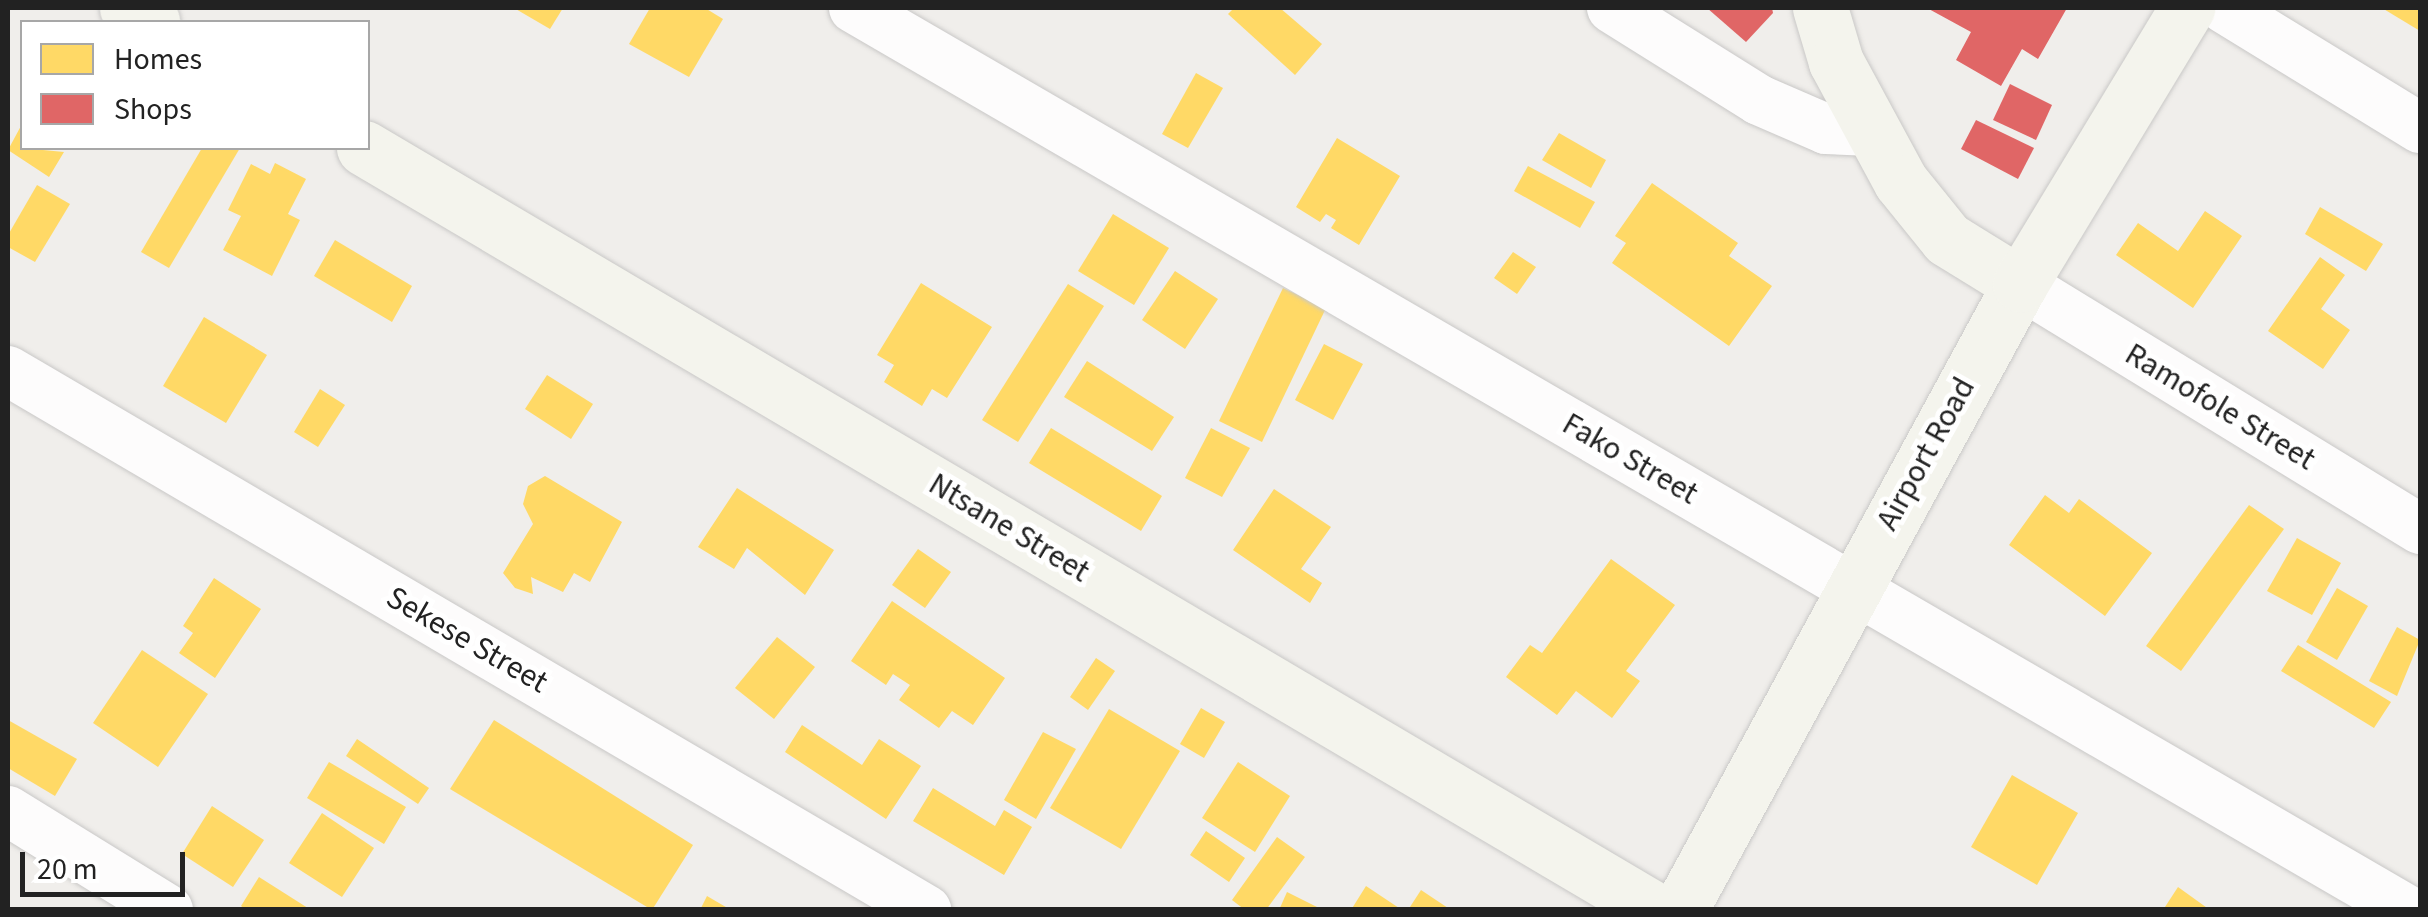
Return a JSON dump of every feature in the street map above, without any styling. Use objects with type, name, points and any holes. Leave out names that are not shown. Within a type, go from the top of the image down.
[{"type":"street","name":"Fako Street","points":[[854,8],[2407,910]]},
{"type":"street","points":[[1612,8],[1759,100],[1826,129],[1872,131]]},
{"type":"street","points":[[1820,8],[1836,62],[1901,182],[1947,239],[2020,284]]},
{"type":"street","name":"Airport Road","points":[[1680,910],[2020,284],[2187,8]]},
{"type":"street","points":[[2224,8],[2420,128]]},
{"type":"street","name":"Ntsane Street","points":[[367,150],[1654,910]]},
{"type":"street","name":"Ramofole Street","points":[[2020,284],[2420,529]]},
{"type":"street","name":"Sekese Street","points":[[8,371],[926,910]]},
{"type":"street","points":[[8,811],[168,910]]},
{"type":"building: Homes","points":[[514,8],[563,8],[550,29]]},
{"type":"building: Homes","points":[[650,8],[705,8],[723,19],[689,77],[629,44]]},
{"type":"building: Homes","points":[[1234,8],[1280,8],[1322,44],[1295,75],[1228,14]]},
{"type":"building: Homes","points":[[2382,8],[2420,8],[2420,31]]},
{"type":"building: Homes","points":[[1196,73],[1223,88],[1188,148],[1162,134]]},
{"type":"building: Homes","points":[[20,128],[20,150],[64,152],[49,177],[8,150]]},
{"type":"building: Homes","points":[[1559,133],[1606,160],[1591,188],[1542,160]]},
{"type":"building: Homes","points":[[1337,138],[1400,176],[1359,245],[1331,228],[1336,220],[1326,214],[1320,222],[1296,207]]},
{"type":"building: Homes","points":[[201,150],[239,150],[169,268],[141,252]]},
{"type":"building: Homes","points":[[275,163],[306,179],[288,214],[300,220],[272,276],[223,250],[241,216],[228,210],[251,164],[270,174]]},
{"type":"building: Homes","points":[[1528,166],[1595,202],[1580,228],[1514,191]]},
{"type":"building: Homes","points":[[1652,183],[1738,243],[1729,256],[1772,286],[1729,346],[1612,263],[1626,243],[1615,236]]},
{"type":"building: Homes","points":[[37,185],[70,204],[35,262],[8,247],[8,235]]},
{"type":"building: Homes","points":[[2320,207],[2383,244],[2366,271],[2305,234]]},
{"type":"building: Homes","points":[[2205,211],[2242,236],[2193,308],[2116,255],[2138,223],[2178,251]]},
{"type":"building: Homes","points":[[1113,214],[1169,248],[1134,305],[1078,271]]},
{"type":"building: Homes","points":[[335,240],[412,286],[392,322],[314,276]]},
{"type":"building: Homes","points":[[1513,252],[1536,267],[1517,294],[1494,278]]},
{"type":"building: Homes","points":[[2320,257],[2345,275],[2321,309],[2350,330],[2323,369],[2268,331]]},
{"type":"building: Homes","points":[[1175,271],[1218,299],[1185,349],[1142,320]]},
{"type":"building: Homes","points":[[921,283],[992,327],[947,398],[932,389],[922,406],[884,382],[894,365],[877,355]]},
{"type":"building: Homes","points":[[1068,284],[1104,306],[1018,442],[982,420]]},
{"type":"building: Homes","points":[[1283,288],[1326,308],[1262,442],[1219,421]]},
{"type":"building: Homes","points":[[204,317],[267,355],[226,423],[163,386]]},
{"type":"building: Homes","points":[[1324,344],[1363,364],[1333,420],[1295,400]]},
{"type":"building: Homes","points":[[1087,361],[1174,417],[1152,451],[1064,397]]},
{"type":"building: Homes","points":[[547,375],[593,404],[571,439],[525,409]]},
{"type":"building: Homes","points":[[320,389],[345,405],[318,447],[294,432]]},
{"type":"building: Homes","points":[[1051,428],[1162,496],[1141,531],[1029,463]]},
{"type":"building: Homes","points":[[1211,428],[1250,448],[1222,497],[1185,478]]},
{"type":"building: Homes","points":[[545,476],[622,522],[590,582],[574,573],[563,592],[531,577],[533,594],[515,588],[503,573],[533,524],[523,504],[528,486]]},
{"type":"building: Homes","points":[[737,488],[834,550],[805,595],[747,548],[734,569],[698,547]]},
{"type":"building: Homes","points":[[1274,489],[1331,527],[1301,569],[1322,583],[1310,603],[1233,550]]},
{"type":"building: Homes","points":[[2045,495],[2069,513],[2079,499],[2152,553],[2105,616],[2009,545]]},
{"type":"building: Homes","points":[[2249,505],[2284,529],[2181,671],[2146,646]]},
{"type":"building: Homes","points":[[2297,538],[2341,563],[2312,615],[2267,591]]},
{"type":"building: Homes","points":[[918,549],[951,572],[925,608],[892,585]]},
{"type":"building: Homes","points":[[1611,559],[1675,605],[1626,671],[1640,681],[1612,718],[1576,691],[1557,715],[1506,677],[1530,645],[1542,653]]},
{"type":"building: Homes","points":[[214,578],[261,609],[215,678],[179,653],[193,633],[183,626]]},
{"type":"building: Homes","points":[[2337,588],[2368,606],[2337,660],[2306,642]]},
{"type":"building: Homes","points":[[892,601],[1005,678],[973,725],[952,711],[939,728],[899,700],[910,685],[893,674],[886,685],[851,661]]},
{"type":"building: Homes","points":[[2397,627],[2420,640],[2397,696],[2369,681]]},
{"type":"building: Homes","points":[[777,637],[815,667],[774,719],[735,688]]},
{"type":"building: Homes","points":[[2298,645],[2391,702],[2374,728],[2281,671]]},
{"type":"building: Homes","points":[[142,650],[208,694],[158,767],[93,723]]},
{"type":"building: Homes","points":[[1096,658],[1115,671],[1088,710],[1070,697]]},
{"type":"building: Homes","points":[[1201,708],[1225,722],[1204,758],[1180,744]]},
{"type":"building: Homes","points":[[1109,709],[1180,751],[1121,849],[1050,808]]},
{"type":"building: Homes","points":[[8,720],[77,759],[55,796],[8,768]]},
{"type":"building: Homes","points":[[494,720],[693,845],[652,910],[450,789]]},
{"type":"building: Homes","points":[[802,725],[862,765],[879,739],[921,766],[886,819],[785,752]]},
{"type":"building: Homes","points":[[1043,732],[1076,749],[1036,819],[1004,800]]},
{"type":"building: Homes","points":[[357,739],[429,788],[418,804],[346,756]]},
{"type":"building: Homes","points":[[329,762],[406,807],[384,844],[307,798]]},
{"type":"building: Homes","points":[[1238,762],[1290,796],[1255,852],[1202,818]]},
{"type":"building: Homes","points":[[2012,775],[2078,813],[2037,885],[1971,847]]},
{"type":"building: Homes","points":[[933,788],[995,826],[1004,810],[1032,827],[1004,875],[913,821]]},
{"type":"building: Homes","points":[[212,806],[264,840],[233,887],[182,854]]},
{"type":"building: Homes","points":[[322,813],[374,848],[342,897],[289,863]]},
{"type":"building: Homes","points":[[1206,831],[1245,858],[1229,882],[1190,855]]},
{"type":"building: Homes","points":[[1277,837],[1305,857],[1266,910],[1245,910],[1232,900]]},
{"type":"building: Homes","points":[[259,877],[311,910],[246,910],[241,906]]},
{"type":"building: Homes","points":[[1366,886],[1402,910],[1351,910]]},
{"type":"building: Homes","points":[[2178,887],[2210,910],[2163,910]]},
{"type":"building: Homes","points":[[1421,890],[1451,910],[1408,910]]},
{"type":"building: Homes","points":[[1287,892],[1323,910],[1279,910]]},
{"type":"building: Homes","points":[[707,896],[731,910],[700,910]]},
{"type":"building: Shops","points":[[1707,8],[1772,8],[1773,13],[1746,42]]},
{"type":"building: Shops","points":[[1927,8],[2067,8],[2038,59],[2022,49],[2001,86],[1956,60],[1971,32]]},
{"type":"building: Shops","points":[[2010,84],[2052,105],[2036,140],[1993,120]]},
{"type":"building: Shops","points":[[1976,120],[2034,148],[2018,179],[1961,149]]}]
